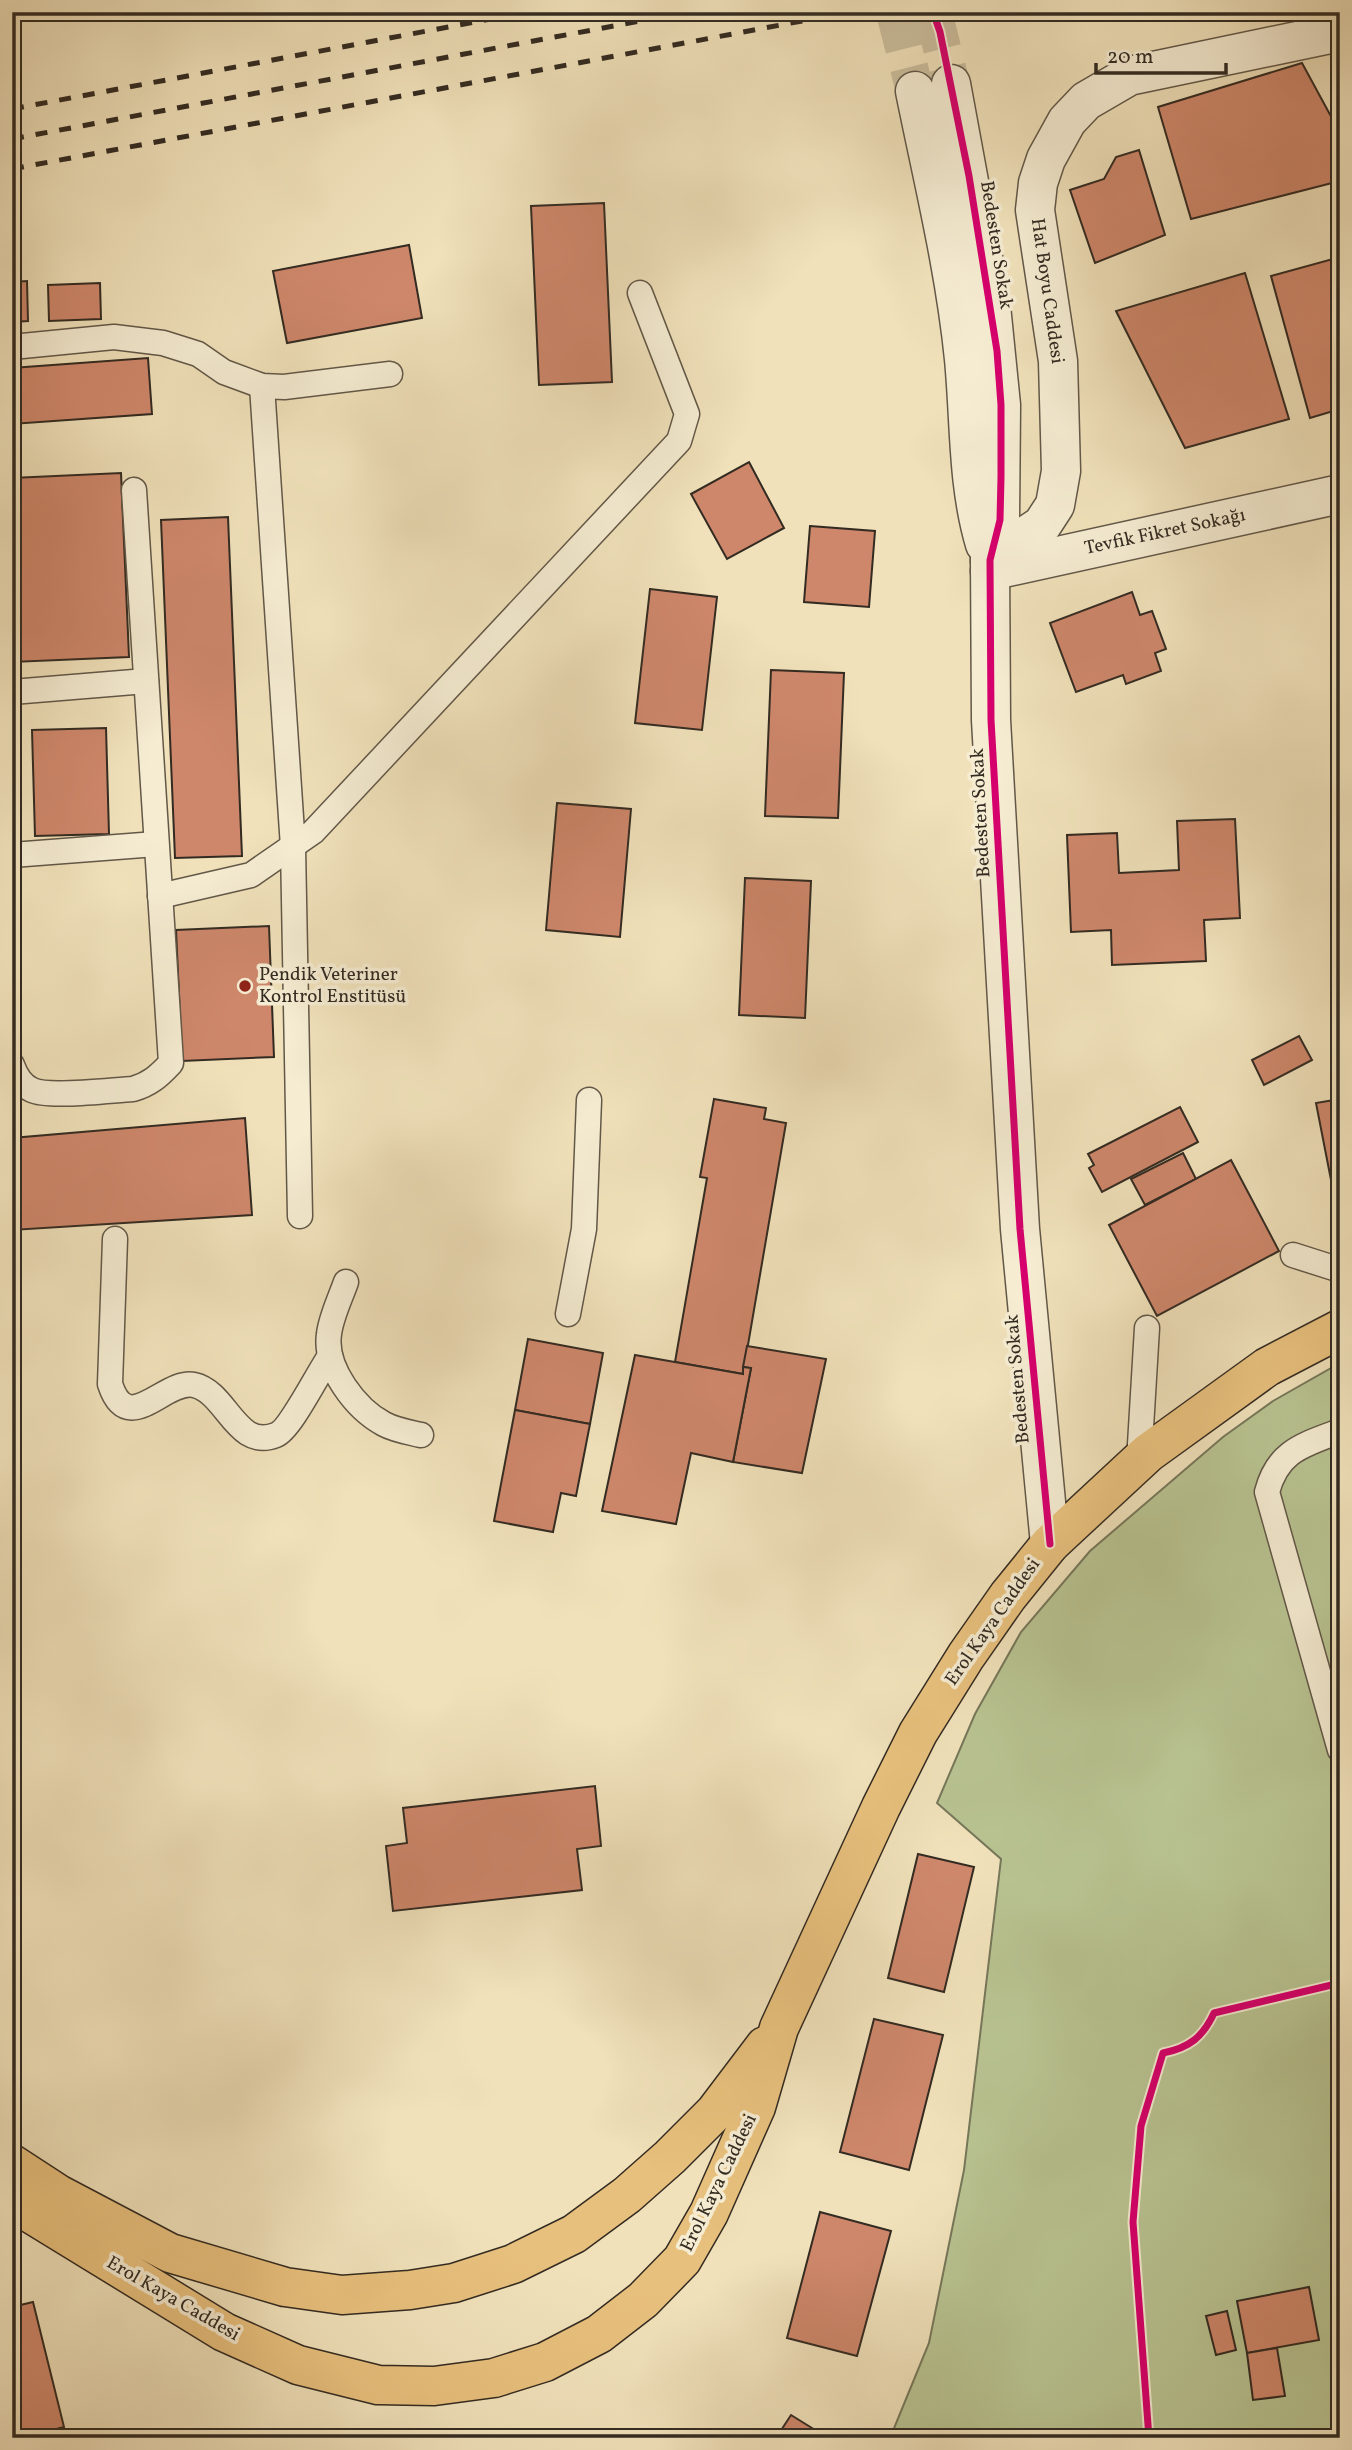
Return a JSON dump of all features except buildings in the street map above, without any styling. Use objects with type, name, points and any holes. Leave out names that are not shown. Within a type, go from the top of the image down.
[{"type":"main road","name":"Erol Kaya Caddesi","points":[[12,2202],[224,2332],[298,2365],[378,2385],[434,2386],[494,2378],[545,2362],[598,2334],[643,2300],[682,2260],[709,2213],[756,2107],[779,2028],[918,1732],[981,1635],[1050,1544],[1139,1461],[1267,1367],[1340,1329]]},
{"type":"main road","name":"Erol Kaya Caddesi","points":[[12,2164],[58,2194],[170,2253],[285,2287],[360,2295],[443,2285],[513,2264],[575,2234],[627,2195],[715,2112],[779,2028]]},
{"type":"street","name":"Hat Boyu Caddesi","points":[[990,565],[1042,525],[1055,505],[1061,471],[1058,361],[1035,210],[1038,183],[1046,159],[1067,121],[1086,102],[1129,76],[1340,32]]},
{"type":"street","name":"Bedesten Sokak","points":[[933,88],[965,369],[972,479],[978,519],[990,565],[991,720],[1020,1228],[1050,1544]]},
{"type":"street","name":"Tevfik Fikret Sokağı","points":[[990,565],[1340,494]]},
{"type":"lane","points":[[160,897],[251,875],[313,832],[679,441],[687,414],[639,293]]},
{"type":"lane","points":[[12,347],[114,337],[163,343],[198,354],[224,372],[262,386],[284,387],[390,374]]},
{"type":"lane","points":[[262,386],[293,847],[300,1216]]},
{"type":"lane","points":[[12,1065],[23,1084],[41,1093],[133,1089],[147,1085],[171,1063],[134,490]]},
{"type":"lane","points":[[12,692],[146,681]]},
{"type":"lane","points":[[12,855],[156,844]]},
{"type":"lane","points":[[568,1314],[584,1229],[589,1100]]},
{"type":"lane","points":[[115,1239],[110,1384],[113,1396],[122,1404],[133,1408],[145,1405],[175,1388],[193,1385],[210,1394],[245,1433],[265,1438],[278,1435],[288,1427],[330,1356]]},
{"type":"lane","points":[[1293,1255],[1340,1270]]},
{"type":"lane","points":[[346,1282],[329,1333],[330,1356],[337,1373],[358,1403],[372,1417],[398,1430],[421,1435]]},
{"type":"lane","points":[[1139,1461],[1147,1328]]},
{"type":"lane","points":[[1340,1430],[1293,1450],[1279,1463],[1267,1492],[1340,1750]]},
{"type":"green space","points":[[1340,1363],[1340,2438],[890,2438],[929,2343],[964,2170],[1001,1859],[937,1803],[975,1714],[1021,1632],[1090,1551],[1223,1437],[1273,1401]]},
{"type":"tunnel","points":[[895,12],[915,91]]},
{"type":"tunnel","points":[[933,12],[951,84]]},
{"type":"railway","points":[[12,109],[528,12]]},
{"type":"railway","points":[[12,139],[688,12]]},
{"type":"railway","points":[[12,169],[850,12]]},
{"type":"cycle path","points":[[933,12],[940,32],[969,176],[997,351],[1001,405],[1001,477],[1000,520],[990,560],[991,720],[1020,1229],[1050,1544]]},
{"type":"cycle path","points":[[1149,2438],[1133,2222],[1141,2126],[1163,2053],[1194,2040],[1205,2029],[1214,2013],[1340,1983]]},
{"type":"place","name":"Pendik Veteriner Kontrol Enstitüsü","points":[[245,986]]}]
